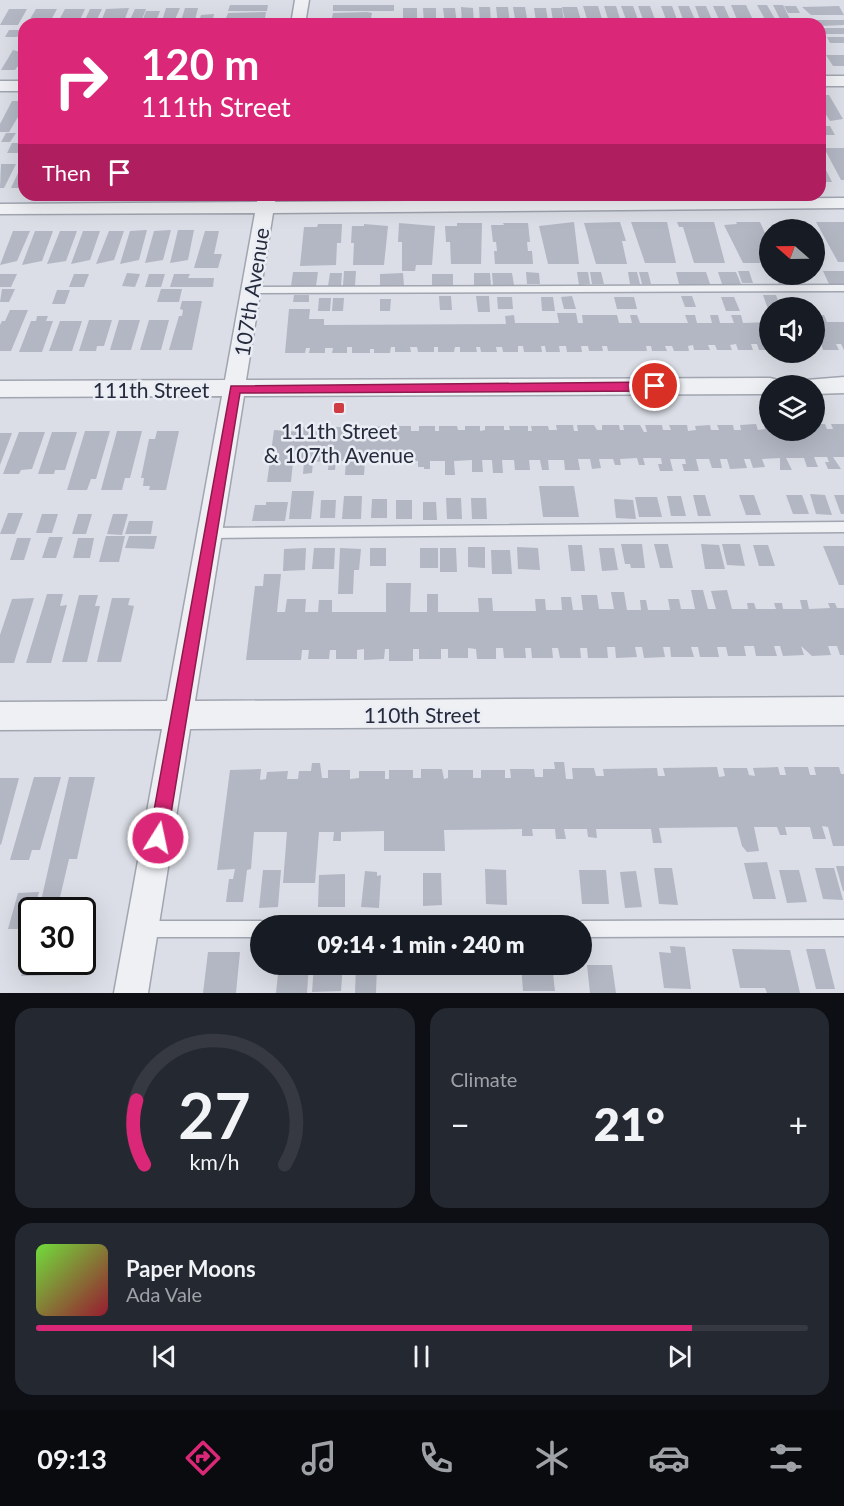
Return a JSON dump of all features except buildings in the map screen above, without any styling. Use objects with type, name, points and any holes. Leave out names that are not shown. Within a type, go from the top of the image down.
[{"type":"street","points":[[299,18],[302,0]]},
{"type":"street","points":[[826,81],[844,81]]},
{"type":"street","points":[[0,86],[18,86]]},
{"type":"street","points":[[0,209],[266,201],[844,203]]},
{"type":"street","name":"107th Avenue","points":[[131,993],[266,201]]},
{"type":"street","points":[[825,386],[844,385]]},
{"type":"street","name":"111th Street","points":[[0,389],[759,386]]},
{"type":"street","name":"110th Street","points":[[0,716],[844,711]]},
{"type":"lane","points":[[251,291],[844,288]]},
{"type":"lane","points":[[210,533],[844,527]]},
{"type":"lane","points":[[592,928],[844,928]]},
{"type":"lane","points":[[142,929],[250,929]]},
{"type":"place","name":"111th Street & 107th Avenue","points":[[339,408]]},
{"type":"route","points":[[158,838],[235,389],[655,386]]}]
